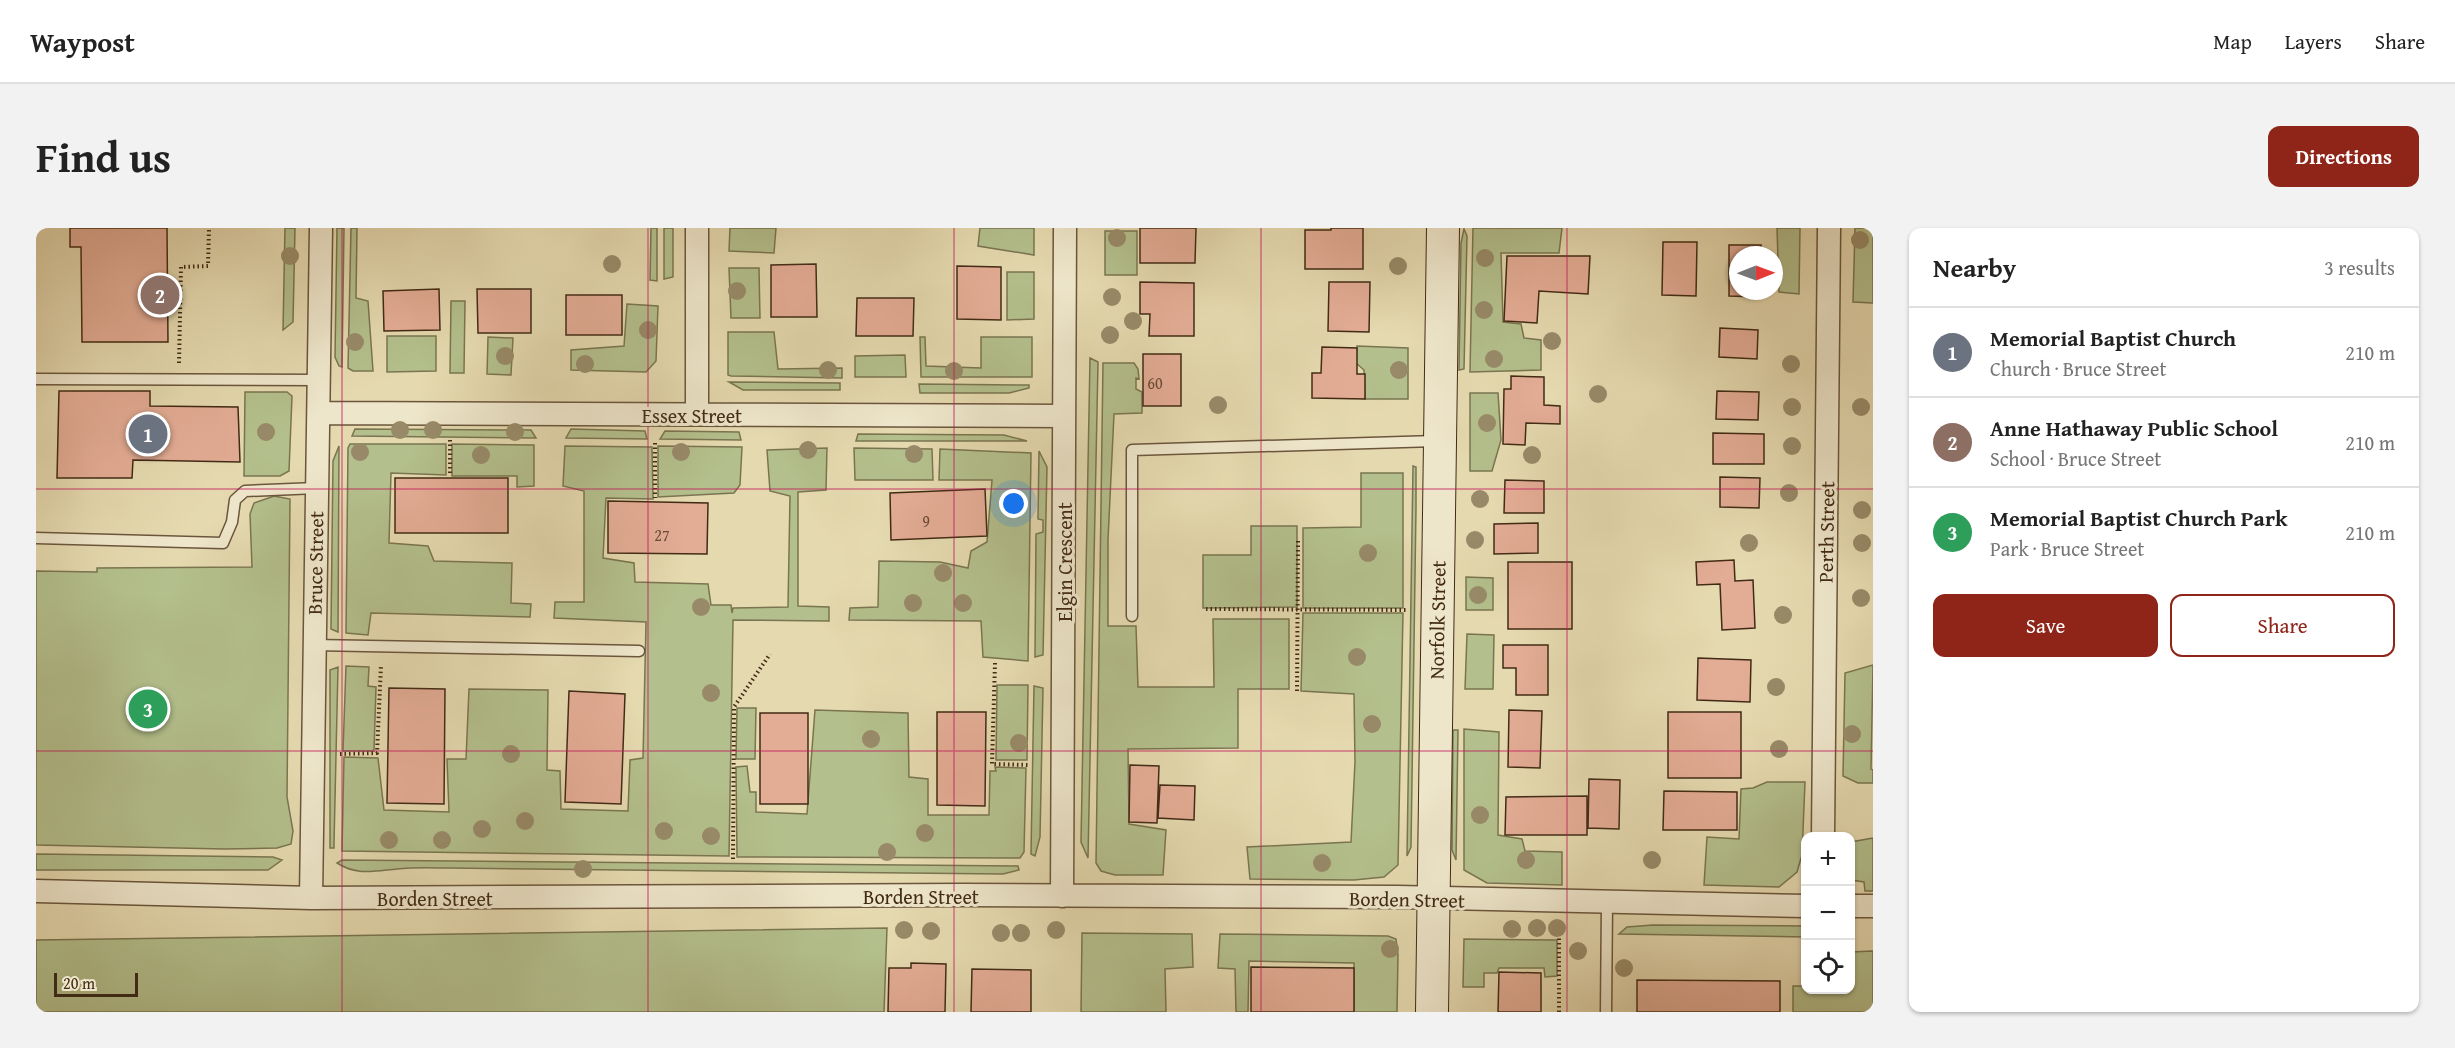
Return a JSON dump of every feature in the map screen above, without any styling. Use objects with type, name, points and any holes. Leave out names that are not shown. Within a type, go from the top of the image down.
[{"type":"street","name":"Bruce Street","points":[[311,898],[321,228]]},
{"type":"street","points":[[697,228],[697,414]]},
{"type":"street","name":"Elgin Crescent","points":[[1062,896],[1065,228]]},
{"type":"street","name":"Norfolk Street","points":[[1432,1012],[1443,228]]},
{"type":"street","name":"Perth Street","points":[[1823,832],[1829,228]]},
{"type":"street","name":"Essex Street","points":[[319,413],[1064,416]]},
{"type":"street","name":"Borden Street","points":[[36,891],[311,898],[1062,896],[1432,898],[1801,906]]},
{"type":"street","points":[[1855,906],[1873,906]]},
{"type":"lane","points":[[36,379],[319,380]]},
{"type":"lane","points":[[1132,616],[1131,450],[1440,441]]},
{"type":"lane","points":[[36,538],[223,543],[232,522],[235,500],[245,491],[317,488]]},
{"type":"lane","points":[[313,645],[639,651]]},
{"type":"lane","points":[[1606,1012],[1607,903]]},
{"type":"path","points":[[179,379],[181,267],[208,266],[209,228]]},
{"type":"path","points":[[450,440],[450,472]]},
{"type":"path","points":[[655,443],[655,498]]},
{"type":"path","points":[[1297,691],[1298,540]]},
{"type":"path","points":[[1206,609],[1408,610]]},
{"type":"path","points":[[340,754],[377,753],[382,646]]},
{"type":"path","points":[[733,859],[734,707],[770,654]]},
{"type":"path","points":[[994,663],[992,764],[1029,765]]},
{"type":"path","points":[[1559,937],[1559,1012]]},
{"type":"green space","points":[[285,228],[295,228],[293,322],[283,330]]},
{"type":"green space","points":[[337,228],[344,228],[342,367],[339,366],[335,357]]},
{"type":"green space","points":[[351,228],[357,228],[356,298],[368,301],[373,371],[353,371],[348,368]]},
{"type":"green space","points":[[651,228],[657,228],[657,281],[650,280]]},
{"type":"green space","points":[[664,228],[673,228],[673,277],[664,279]]},
{"type":"green space","points":[[730,228],[776,228],[774,253],[729,251]]},
{"type":"green space","points":[[980,228],[1034,228],[1034,255],[978,246]]},
{"type":"green space","points":[[1473,228],[1562,228],[1559,253],[1501,253],[1503,322],[1521,324],[1524,338],[1541,340],[1541,370],[1470,372]]},
{"type":"green space","points":[[1777,228],[1800,228],[1799,294],[1783,292],[1783,246],[1778,246]]},
{"type":"green space","points":[[1855,228],[1873,228],[1873,303],[1853,302]]},
{"type":"green space","points":[[1464,229],[1467,236],[1464,369],[1459,370],[1461,243]]},
{"type":"green space","points":[[1105,231],[1137,231],[1137,275],[1105,275]]},
{"type":"green space","points":[[729,268],[759,268],[760,318],[731,318]]},
{"type":"green space","points":[[1007,272],[1034,272],[1034,319],[1007,320]]},
{"type":"green space","points":[[451,301],[465,301],[464,373],[450,373]]},
{"type":"green space","points":[[627,304],[658,306],[656,361],[646,372],[571,370],[571,350],[624,346]]},
{"type":"green space","points":[[728,332],[774,332],[778,369],[842,368],[842,378],[728,375]]},
{"type":"green space","points":[[387,336],[436,336],[436,371],[387,372]]},
{"type":"green space","points":[[488,337],[513,338],[511,375],[487,374]]},
{"type":"green space","points":[[920,337],[925,337],[926,366],[981,368],[981,337],[1032,337],[1032,377],[921,377]]},
{"type":"green space","points":[[1357,346],[1408,348],[1408,399],[1365,399],[1364,370],[1356,363]]},
{"type":"green space","points":[[905,355],[906,377],[855,377],[855,356]]},
{"type":"green space","points":[[1090,358],[1098,362],[1088,858],[1081,842]]},
{"type":"green space","points":[[1103,363],[1134,363],[1138,369],[1139,379],[1136,378],[1136,389],[1142,392],[1142,413],[1114,414],[1108,540],[1108,626],[1136,626],[1138,687],[1214,687],[1213,619],[1289,619],[1289,689],[1238,689],[1238,748],[1128,749],[1129,824],[1166,830],[1163,875],[1115,875],[1101,871],[1096,863]]},
{"type":"green space","points":[[729,382],[840,383],[840,390],[743,390]]},
{"type":"green space","points":[[919,384],[1029,385],[1029,388],[1009,393],[920,393]]},
{"type":"green space","points":[[245,392],[287,392],[292,396],[289,471],[280,476],[244,476]]},
{"type":"green space","points":[[1470,393],[1498,393],[1501,440],[1492,471],[1470,471]]},
{"type":"green space","points":[[355,429],[531,430],[536,438],[352,436]]},
{"type":"green space","points":[[571,429],[645,431],[647,439],[566,438]]},
{"type":"green space","points":[[665,431],[739,432],[741,440],[660,439]]},
{"type":"green space","points":[[858,434],[1004,435],[1027,441],[856,441]]},
{"type":"green space","points":[[350,444],[446,444],[446,475],[391,473],[389,543],[428,546],[434,561],[512,563],[511,603],[531,604],[530,617],[371,613],[368,635],[346,633],[348,448]]},
{"type":"green space","points":[[452,444],[534,445],[534,486],[517,487],[517,476],[452,476]]},
{"type":"green space","points":[[339,446],[338,632],[331,629],[333,461]]},
{"type":"green space","points":[[565,446],[652,447],[653,499],[606,498],[603,558],[634,563],[635,582],[708,584],[711,605],[731,605],[732,613],[733,608],[788,607],[790,496],[770,491],[767,450],[827,448],[826,490],[798,492],[798,606],[829,607],[829,621],[733,620],[729,856],[342,851],[344,757],[378,758],[384,810],[449,812],[447,759],[466,759],[469,689],[548,690],[547,770],[560,771],[561,809],[628,811],[630,760],[643,758],[646,622],[554,618],[555,602],[584,602],[584,491],[563,486]]},
{"type":"green space","points":[[658,446],[742,447],[740,485],[734,493],[658,497]]},
{"type":"green space","points":[[854,448],[932,449],[933,480],[855,480]]},
{"type":"green space","points":[[940,449],[1031,453],[1028,661],[983,657],[981,621],[849,620],[850,608],[878,607],[879,561],[940,562],[968,568],[971,551],[987,542],[992,480],[939,480]]},
{"type":"green space","points":[[1039,451],[1047,467],[1043,655],[1035,657],[1036,534],[1043,532],[1043,520],[1038,519]]},
{"type":"green space","points":[[1413,466],[1416,467],[1416,508],[1411,847],[1407,856]]},
{"type":"green space","points":[[1361,473],[1403,473],[1403,608],[1303,608],[1303,528],[1361,527]]},
{"type":"green space","points":[[274,496],[290,499],[287,797],[293,831],[291,844],[277,848],[225,849],[36,845],[36,571],[97,572],[97,568],[252,567],[250,514],[254,503]]},
{"type":"green space","points":[[1251,526],[1297,526],[1297,607],[1203,608],[1203,555],[1251,555]]},
{"type":"green space","points":[[1466,577],[1493,578],[1493,610],[1466,610]]},
{"type":"green space","points":[[1303,613],[1403,613],[1398,865],[1384,877],[1354,880],[1250,879],[1247,847],[1351,842],[1355,762],[1354,694],[1301,691]]},
{"type":"green space","points":[[1467,634],[1494,635],[1493,689],[1465,689]]},
{"type":"green space","points":[[1873,665],[1871,769],[1873,770],[1873,783],[1858,783],[1843,776],[1845,673]]},
{"type":"green space","points":[[346,666],[369,667],[368,686],[376,687],[374,751],[343,751]]},
{"type":"green space","points":[[338,667],[334,848],[330,848],[330,670]]},
{"type":"green space","points":[[997,685],[1028,685],[1027,760],[996,760]]},
{"type":"green space","points":[[1034,686],[1043,688],[1040,837],[1035,856],[1031,854]]},
{"type":"green space","points":[[737,708],[756,708],[755,759],[736,759]]},
{"type":"green space","points":[[815,710],[908,713],[909,777],[928,779],[928,815],[989,815],[990,771],[996,771],[995,767],[1026,768],[1024,852],[1020,858],[737,857],[736,767],[747,766],[750,792],[756,792],[756,812],[807,814]]},
{"type":"green space","points":[[1464,729],[1499,732],[1498,835],[1522,839],[1525,851],[1562,852],[1562,885],[1487,883],[1464,870]]},
{"type":"green space","points":[[1453,730],[1458,730],[1456,860],[1452,850]]},
{"type":"green space","points":[[1767,782],[1805,782],[1801,858],[1797,872],[1779,887],[1704,885],[1707,837],[1739,839],[1741,789],[1753,788]]},
{"type":"green space","points":[[1873,838],[1873,891],[1865,891],[1864,882],[1855,881],[1855,841]]},
{"type":"green space","points":[[36,854],[273,857],[282,860],[268,870],[36,870]]},
{"type":"green space","points":[[342,860],[1018,866],[1019,870],[1003,874],[424,868],[366,872],[352,870],[337,863]]},
{"type":"green space","points":[[1653,925],[1801,926],[1801,937],[1619,934],[1627,927]]},
{"type":"green space","points":[[887,928],[884,1012],[36,1012],[36,940]]},
{"type":"green space","points":[[1082,933],[1192,934],[1193,967],[1165,969],[1166,1012],[1081,1012]]},
{"type":"green space","points":[[1220,934],[1388,936],[1396,939],[1397,1012],[1354,1012],[1354,963],[1249,961],[1248,1012],[1236,1012],[1235,969],[1218,968]]},
{"type":"green space","points":[[1464,939],[1557,940],[1557,976],[1545,977],[1544,968],[1499,968],[1497,973],[1484,973],[1484,987],[1463,987]]},
{"type":"green space","points":[[1873,951],[1873,1012],[1793,1012],[1793,986],[1801,986],[1801,994],[1855,994],[1855,952]]},
{"type":"building","points":[[70,228],[167,228],[168,342],[82,342],[81,247],[70,247]]},
{"type":"building","points":[[1140,228],[1196,228],[1195,263],[1140,263]]},
{"type":"building","points":[[1331,228],[1363,228],[1363,269],[1305,269],[1305,230],[1331,230]]},
{"type":"building","points":[[1663,242],[1697,242],[1696,296],[1662,295]]},
{"type":"building","points":[[1729,245],[1761,245],[1761,246]]},
{"type":"building","points":[[1507,256],[1590,256],[1588,294],[1539,291],[1537,323],[1504,321]]},
{"type":"building","points":[[816,264],[817,317],[771,317],[771,265]]},
{"type":"building","points":[[957,266],[1001,267],[1001,320],[957,319]]},
{"type":"building","points":[[1140,282],[1194,283],[1194,336],[1149,336],[1150,314],[1140,314]]},
{"type":"building","points":[[1329,282],[1370,282],[1369,332],[1328,331]]},
{"type":"building","points":[[439,289],[440,330],[384,331],[383,291]]},
{"type":"building","points":[[477,289],[531,289],[531,333],[478,333]]},
{"type":"building","points":[[566,295],[622,295],[622,335],[566,335]]},
{"type":"building","points":[[857,298],[914,298],[913,336],[856,336]]},
{"type":"building","points":[[1720,328],[1758,330],[1757,359],[1719,357]]},
{"type":"building","points":[[1322,347],[1357,348],[1357,374],[1365,374],[1365,399],[1312,398],[1312,373],[1321,373]]},
{"type":"building","points":[[1143,354],[1181,354],[1181,406],[1143,406]]},
{"type":"building","points":[[1511,376],[1544,377],[1544,405],[1560,406],[1560,424],[1526,423],[1525,445],[1503,444],[1504,389],[1511,389]]},
{"type":"building","points":[[59,391],[150,391],[150,406],[238,407],[240,462],[133,460],[132,478],[57,478]]},
{"type":"building","points":[[1717,391],[1759,392],[1758,420],[1716,419]]},
{"type":"building","points":[[1713,433],[1764,434],[1764,464],[1713,464]]},
{"type":"building","points":[[1720,477],[1760,478],[1759,508],[1720,507]]},
{"type":"building","points":[[395,478],[508,478],[508,533],[395,533]]},
{"type":"building","points":[[1505,480],[1544,481],[1544,513],[1504,513]]},
{"type":"building","points":[[985,489],[987,536],[891,540],[890,493]]},
{"type":"building","points":[[608,501],[708,503],[707,554],[608,553]]},
{"type":"building","points":[[1538,523],[1538,553],[1494,554],[1494,524]]},
{"type":"building","points":[[1734,560],[1735,581],[1753,580],[1755,628],[1722,630],[1720,584],[1697,585],[1696,562]]},
{"type":"building","points":[[1508,562],[1572,562],[1572,629],[1508,629]]},
{"type":"building","points":[[1503,645],[1548,645],[1548,695],[1516,695],[1516,668],[1503,668]]},
{"type":"building","points":[[1698,658],[1751,660],[1750,702],[1697,700]]},
{"type":"building","points":[[389,688],[445,689],[444,804],[387,803]]},
{"type":"building","points":[[569,691],[625,694],[621,804],[565,802]]},
{"type":"building","points":[[1509,710],[1542,711],[1540,768],[1508,767]]},
{"type":"building","points":[[937,712],[986,712],[985,806],[937,805]]},
{"type":"building","points":[[1668,712],[1741,712],[1741,778],[1668,778]]},
{"type":"building","points":[[760,713],[808,713],[808,804],[760,804]]},
{"type":"building","points":[[1130,765],[1159,766],[1157,823],[1129,822]]},
{"type":"building","points":[[1589,779],[1620,780],[1619,829],[1588,828]]},
{"type":"building","points":[[1160,785],[1195,786],[1194,820],[1158,818]]},
{"type":"building","points":[[1664,791],[1737,792],[1737,830],[1663,830]]},
{"type":"building","points":[[1587,796],[1587,835],[1505,835],[1506,797]]},
{"type":"building","points":[[911,963],[946,964],[945,1012],[888,1012],[889,968],[911,968]]},
{"type":"building","points":[[1251,967],[1354,968],[1354,1012],[1251,1012]]},
{"type":"building","points":[[972,969],[1031,970],[1031,1012],[971,1012]]},
{"type":"building","points":[[1499,972],[1541,973],[1541,1012],[1498,1012]]},
{"type":"building","points":[[1637,980],[1780,981],[1780,1012],[1637,1012]]},
{"type":"place","name":"Anne Hathaway Public School","points":[[160,295]]},
{"type":"place","name":"Memorial Baptist Church","points":[[148,434]]},
{"type":"place","name":"Memorial Baptist Church Park","points":[[148,709]]}]
